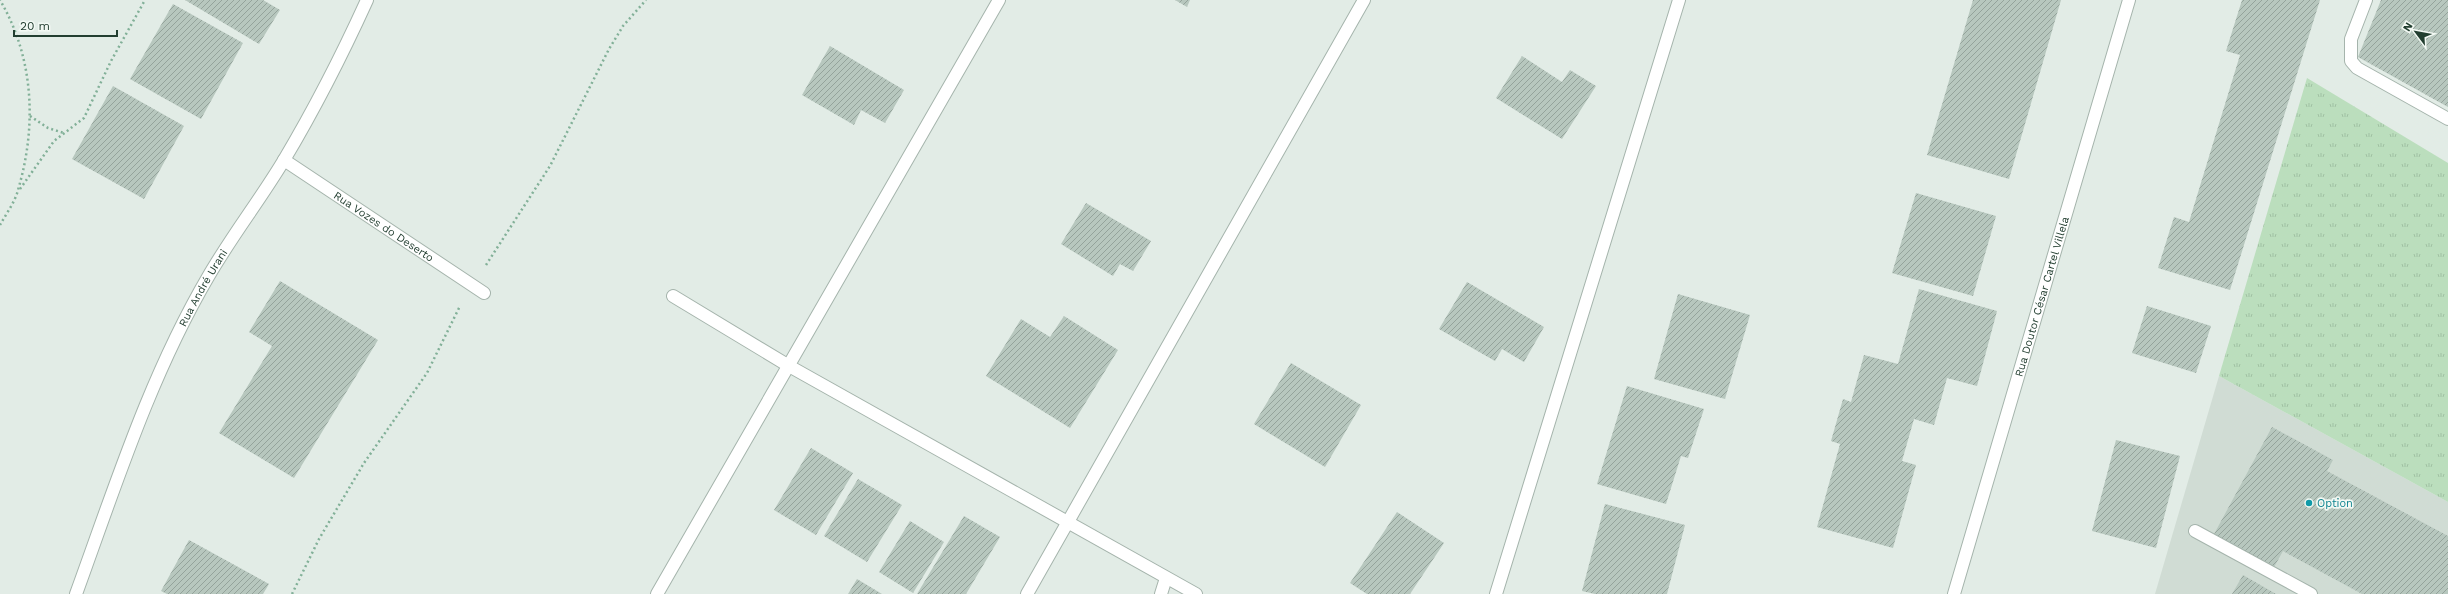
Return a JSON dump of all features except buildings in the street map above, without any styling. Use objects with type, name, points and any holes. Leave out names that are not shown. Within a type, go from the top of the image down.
[{"type":"street","name":"Rua André Urani","points":[[76,594],[126,458],[167,356],[208,277],[284,160],[342,56],[367,0]]},
{"type":"street","points":[[658,594],[999,0]]},
{"type":"street","points":[[1027,594],[1364,0]]},
{"type":"street","points":[[1496,594],[1678,0]]},
{"type":"street","name":"Rua Doutor César Cartel Villela","points":[[1954,594],[2129,0]]},
{"type":"street","points":[[2366,0],[2351,39],[2351,61],[2357,68],[2448,119]]},
{"type":"street","name":"Rua Vozes do Deserto","points":[[284,160],[484,293]]},
{"type":"street","points":[[673,296],[789,366],[1196,594]]},
{"type":"street","points":[[2195,531],[2311,594]]},
{"type":"street","points":[[1161,594],[1166,578]]},
{"type":"path","points":[[0,0],[17,32],[26,67],[31,126],[18,191]]},
{"type":"path","points":[[0,225],[18,191],[54,141],[84,118],[111,61],[145,0]]},
{"type":"path","points":[[292,594],[319,539],[364,463],[427,373],[472,285],[550,166],[609,49],[623,26],[646,0]]},
{"type":"path","points":[[30,116],[48,128],[64,133]]},
{"type":"shaded area","points":[[2219,376],[2448,502],[2448,594],[2155,594]]},
{"type":"green space","points":[[2307,78],[2448,163],[2448,502],[2219,376]]},
{"type":"place","name":"Option","points":[[2309,503]]}]
